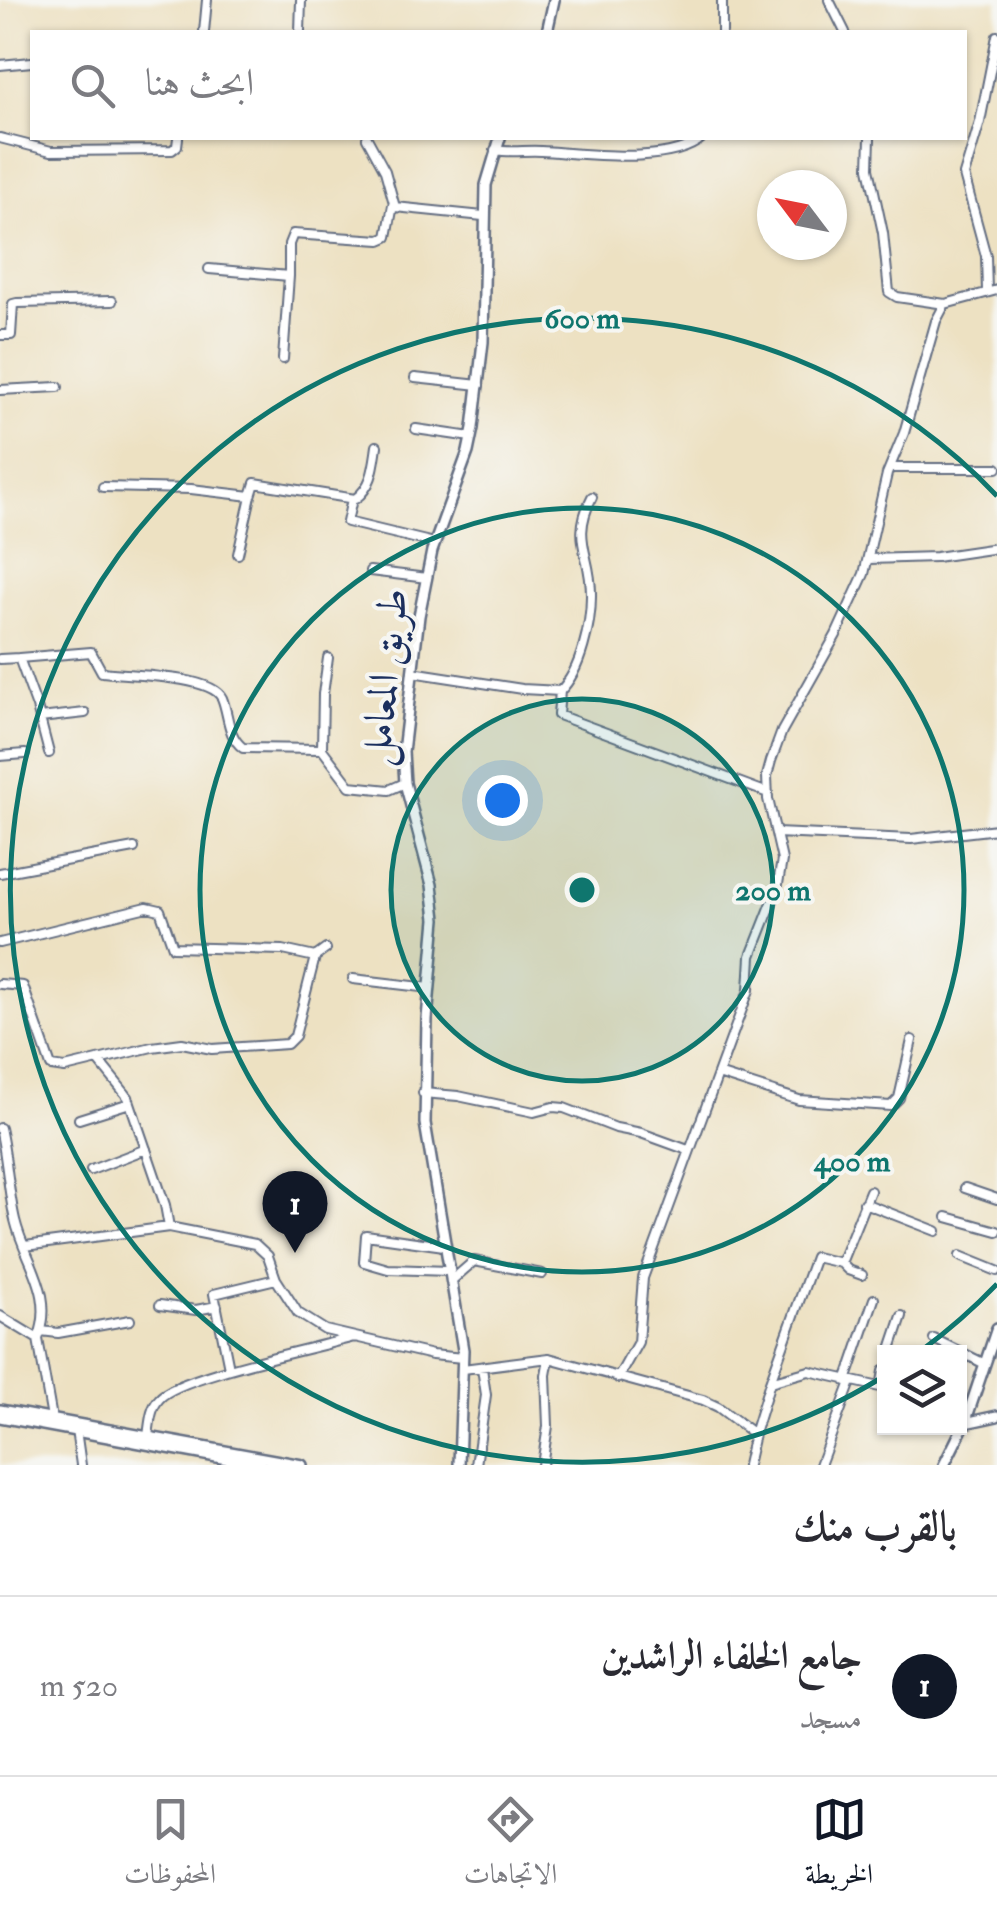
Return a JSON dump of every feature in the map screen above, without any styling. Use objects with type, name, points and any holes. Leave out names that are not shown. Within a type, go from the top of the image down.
[{"type":"main road","points":[[548,30],[554,0]]},
{"type":"main road","name":"طريق المعامل","points":[[459,1465],[463,1364],[423,1093],[436,919],[423,848],[405,783],[403,752],[426,578],[471,437],[482,342],[483,216],[486,186],[499,140]]},
{"type":"main road","points":[[967,1405],[997,1328]]},
{"type":"main road","points":[[0,1414],[227,1462],[260,1465]]},
{"type":"main road","points":[[967,1419],[997,1416]]},
{"type":"main road","points":[[76,1428],[148,1436],[302,1465]]},
{"type":"main road","points":[[946,1461],[955,1435]]},
{"type":"street","points":[[204,30],[207,0]]},
{"type":"street","points":[[300,0],[300,30]]},
{"type":"street","points":[[722,0],[722,30]]},
{"type":"street","points":[[829,0],[843,30]]},
{"type":"street","points":[[870,140],[871,178],[883,234],[889,292],[896,297],[945,304],[992,291],[964,175],[997,36]]},
{"type":"street","points":[[0,66],[30,62]]},
{"type":"street","points":[[986,91],[997,89]]},
{"type":"street","points":[[0,138],[50,151],[172,150],[178,140]]},
{"type":"street","points":[[283,358],[289,244],[293,234],[380,240],[387,237],[394,205],[385,172],[367,140]]},
{"type":"street","points":[[495,150],[613,157],[644,154],[699,140]]},
{"type":"street","points":[[394,205],[483,216]]},
{"type":"street","points":[[209,269],[290,276]]},
{"type":"street","points":[[0,335],[11,335],[13,304],[112,301]]},
{"type":"street","points":[[618,1378],[638,1342],[643,1278],[749,990],[754,944],[777,890],[782,860],[766,776],[782,731],[837,633],[868,559],[890,468],[918,391],[936,321],[945,304]]},
{"type":"street","points":[[414,378],[478,385]]},
{"type":"street","points":[[0,390],[58,387]]},
{"type":"street","points":[[416,429],[471,437]]},
{"type":"street","points":[[238,554],[255,482],[352,498],[365,492],[373,472],[376,446]]},
{"type":"street","points":[[890,468],[997,468]]},
{"type":"street","points":[[103,488],[252,496]]},
{"type":"street","points":[[352,498],[347,522],[434,544]]},
{"type":"street","points":[[592,498],[580,528],[590,607],[577,662],[560,691],[558,715],[768,793]]},
{"type":"street","points":[[868,559],[936,558],[997,548]]},
{"type":"street","points":[[370,571],[426,578]]},
{"type":"street","points":[[0,659],[92,652],[102,672],[151,674],[217,691],[232,737],[242,748],[322,749]]},
{"type":"street","points":[[19,658],[48,753]]},
{"type":"street","points":[[328,658],[322,749],[350,786],[389,790],[405,783]]},
{"type":"street","points":[[412,672],[560,691]]},
{"type":"street","points":[[40,718],[85,713]]},
{"type":"street","points":[[0,756],[25,754]]},
{"type":"street","points":[[776,832],[911,839],[997,829]]},
{"type":"street","points":[[0,873],[134,848]]},
{"type":"street","points":[[0,943],[148,907],[160,910],[173,947],[284,950],[315,956],[326,949]]},
{"type":"street","points":[[0,984],[23,986],[51,1066],[65,1068],[182,1042],[212,1049],[287,1044],[295,1036],[315,956]]},
{"type":"street","points":[[353,979],[430,988]]},
{"type":"street","points":[[718,1074],[800,1100],[891,1106],[899,1098],[912,1040]]},
{"type":"street","points":[[98,1060],[130,1103],[166,1205],[169,1227]]},
{"type":"street","points":[[423,1093],[534,1112],[564,1108],[688,1150]]},
{"type":"street","points":[[80,1119],[130,1103]]},
{"type":"street","points":[[0,1128],[16,1224],[44,1303],[39,1335],[53,1423]]},
{"type":"street","points":[[91,1170],[146,1149]]},
{"type":"street","points":[[965,1188],[997,1199]]},
{"type":"street","points":[[841,1263],[870,1191]]},
{"type":"street","points":[[864,1203],[936,1231]]},
{"type":"street","points":[[948,1217],[997,1231]]},
{"type":"street","points":[[25,1246],[169,1227],[255,1244],[268,1256],[276,1278],[298,1313],[325,1330],[482,1368],[549,1358],[703,1400],[754,1434]]},
{"type":"street","points":[[444,1246],[366,1235],[364,1262],[388,1269],[450,1276],[474,1261],[542,1274]]},
{"type":"street","points":[[960,1256],[997,1272]]},
{"type":"street","points":[[747,1465],[770,1382],[815,1258],[841,1263],[862,1274]]},
{"type":"street","points":[[229,1368],[214,1294],[276,1278]]},
{"type":"street","points":[[820,1465],[874,1299]]},
{"type":"street","points":[[160,1305],[196,1310],[217,1306]]},
{"type":"street","points":[[0,1316],[39,1335],[130,1320]]},
{"type":"street","points":[[892,1345],[902,1316]]},
{"type":"street","points":[[148,1436],[151,1414],[160,1397],[176,1387],[229,1368],[358,1336]]},
{"type":"street","points":[[934,1339],[983,1363]]},
{"type":"street","points":[[542,1465],[548,1426],[549,1358]]},
{"type":"street","points":[[476,1465],[486,1394],[482,1368]]},
{"type":"street","points":[[770,1382],[809,1372],[877,1387]]},
{"type":"street","points":[[76,1428],[81,1465]]},
{"type":"place","name":"جامع الخلفاء الراشدين","points":[[295,1253]]}]
